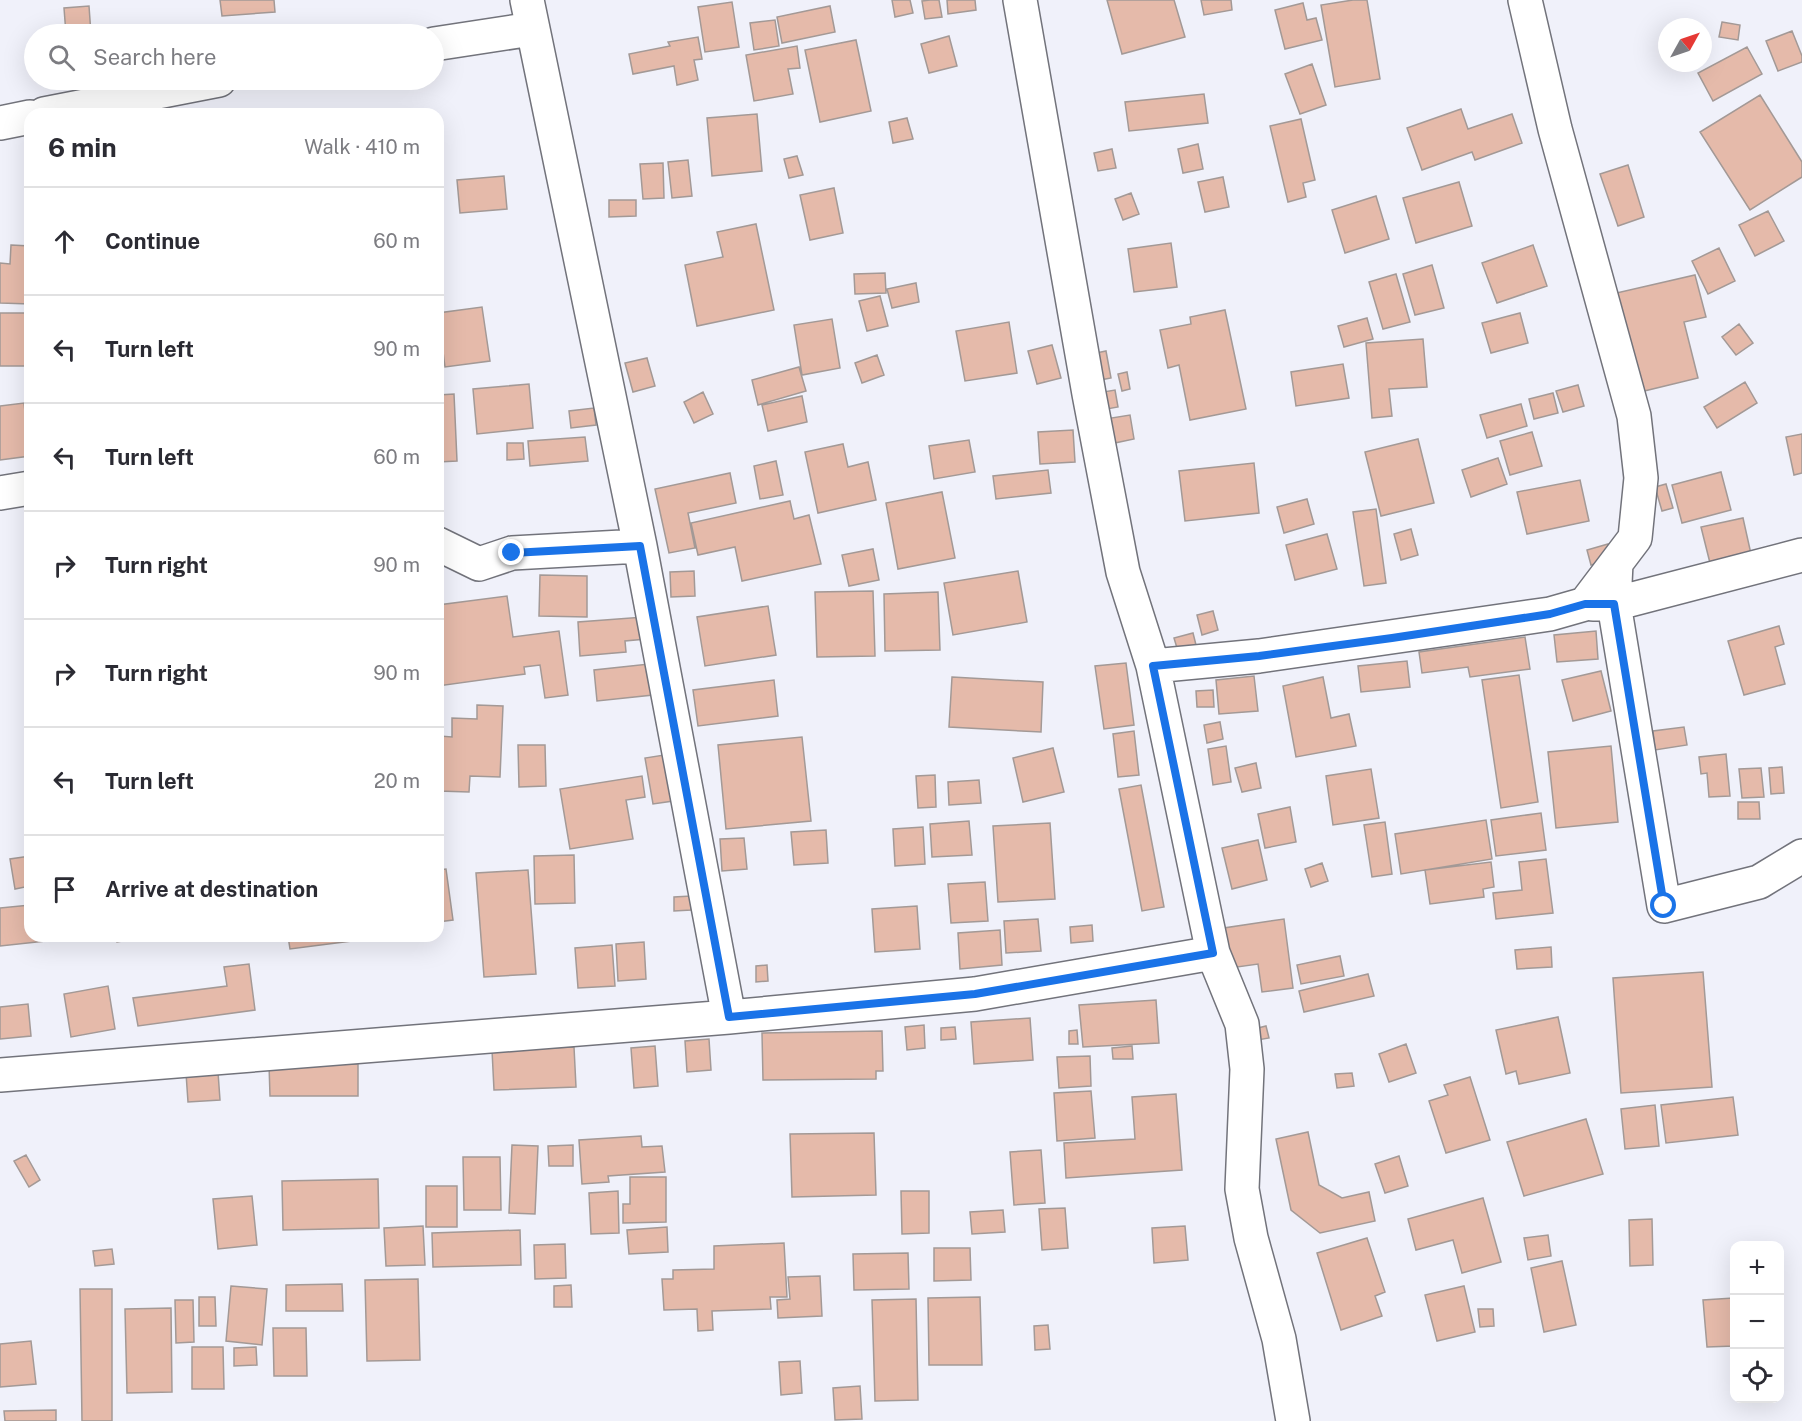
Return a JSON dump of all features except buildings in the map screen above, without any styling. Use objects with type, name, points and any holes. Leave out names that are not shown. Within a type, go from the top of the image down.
[{"type":"street","points":[[1020,0],[1089,394],[1123,572],[1153,666],[1213,953],[1242,1024],[1247,1069],[1242,1189],[1251,1238],[1278,1339],[1293,1421]]},
{"type":"street","points":[[1525,0],[1555,129],[1634,416],[1641,478],[1635,538],[1616,563],[1600,604],[1664,906],[1759,882],[1802,856]]},
{"type":"street","points":[[444,41],[530,15],[640,546],[729,1017]]},
{"type":"street","points":[[75,108],[168,90]]},
{"type":"street","points":[[0,123],[24,118]]},
{"type":"street","points":[[0,493],[24,489]]},
{"type":"street","points":[[444,547],[479,564],[512,553],[640,546]]},
{"type":"street","points":[[1153,666],[1259,656],[1550,614],[1802,555]]},
{"type":"street","points":[[0,1075],[729,1017],[975,994],[1213,953]]},
{"type":"route","points":[[512,553],[640,546],[729,1017],[975,994],[1213,953],[1153,666],[1259,656],[1392,638],[1550,614],[1585,604],[1614,604],[1664,906]]}]
